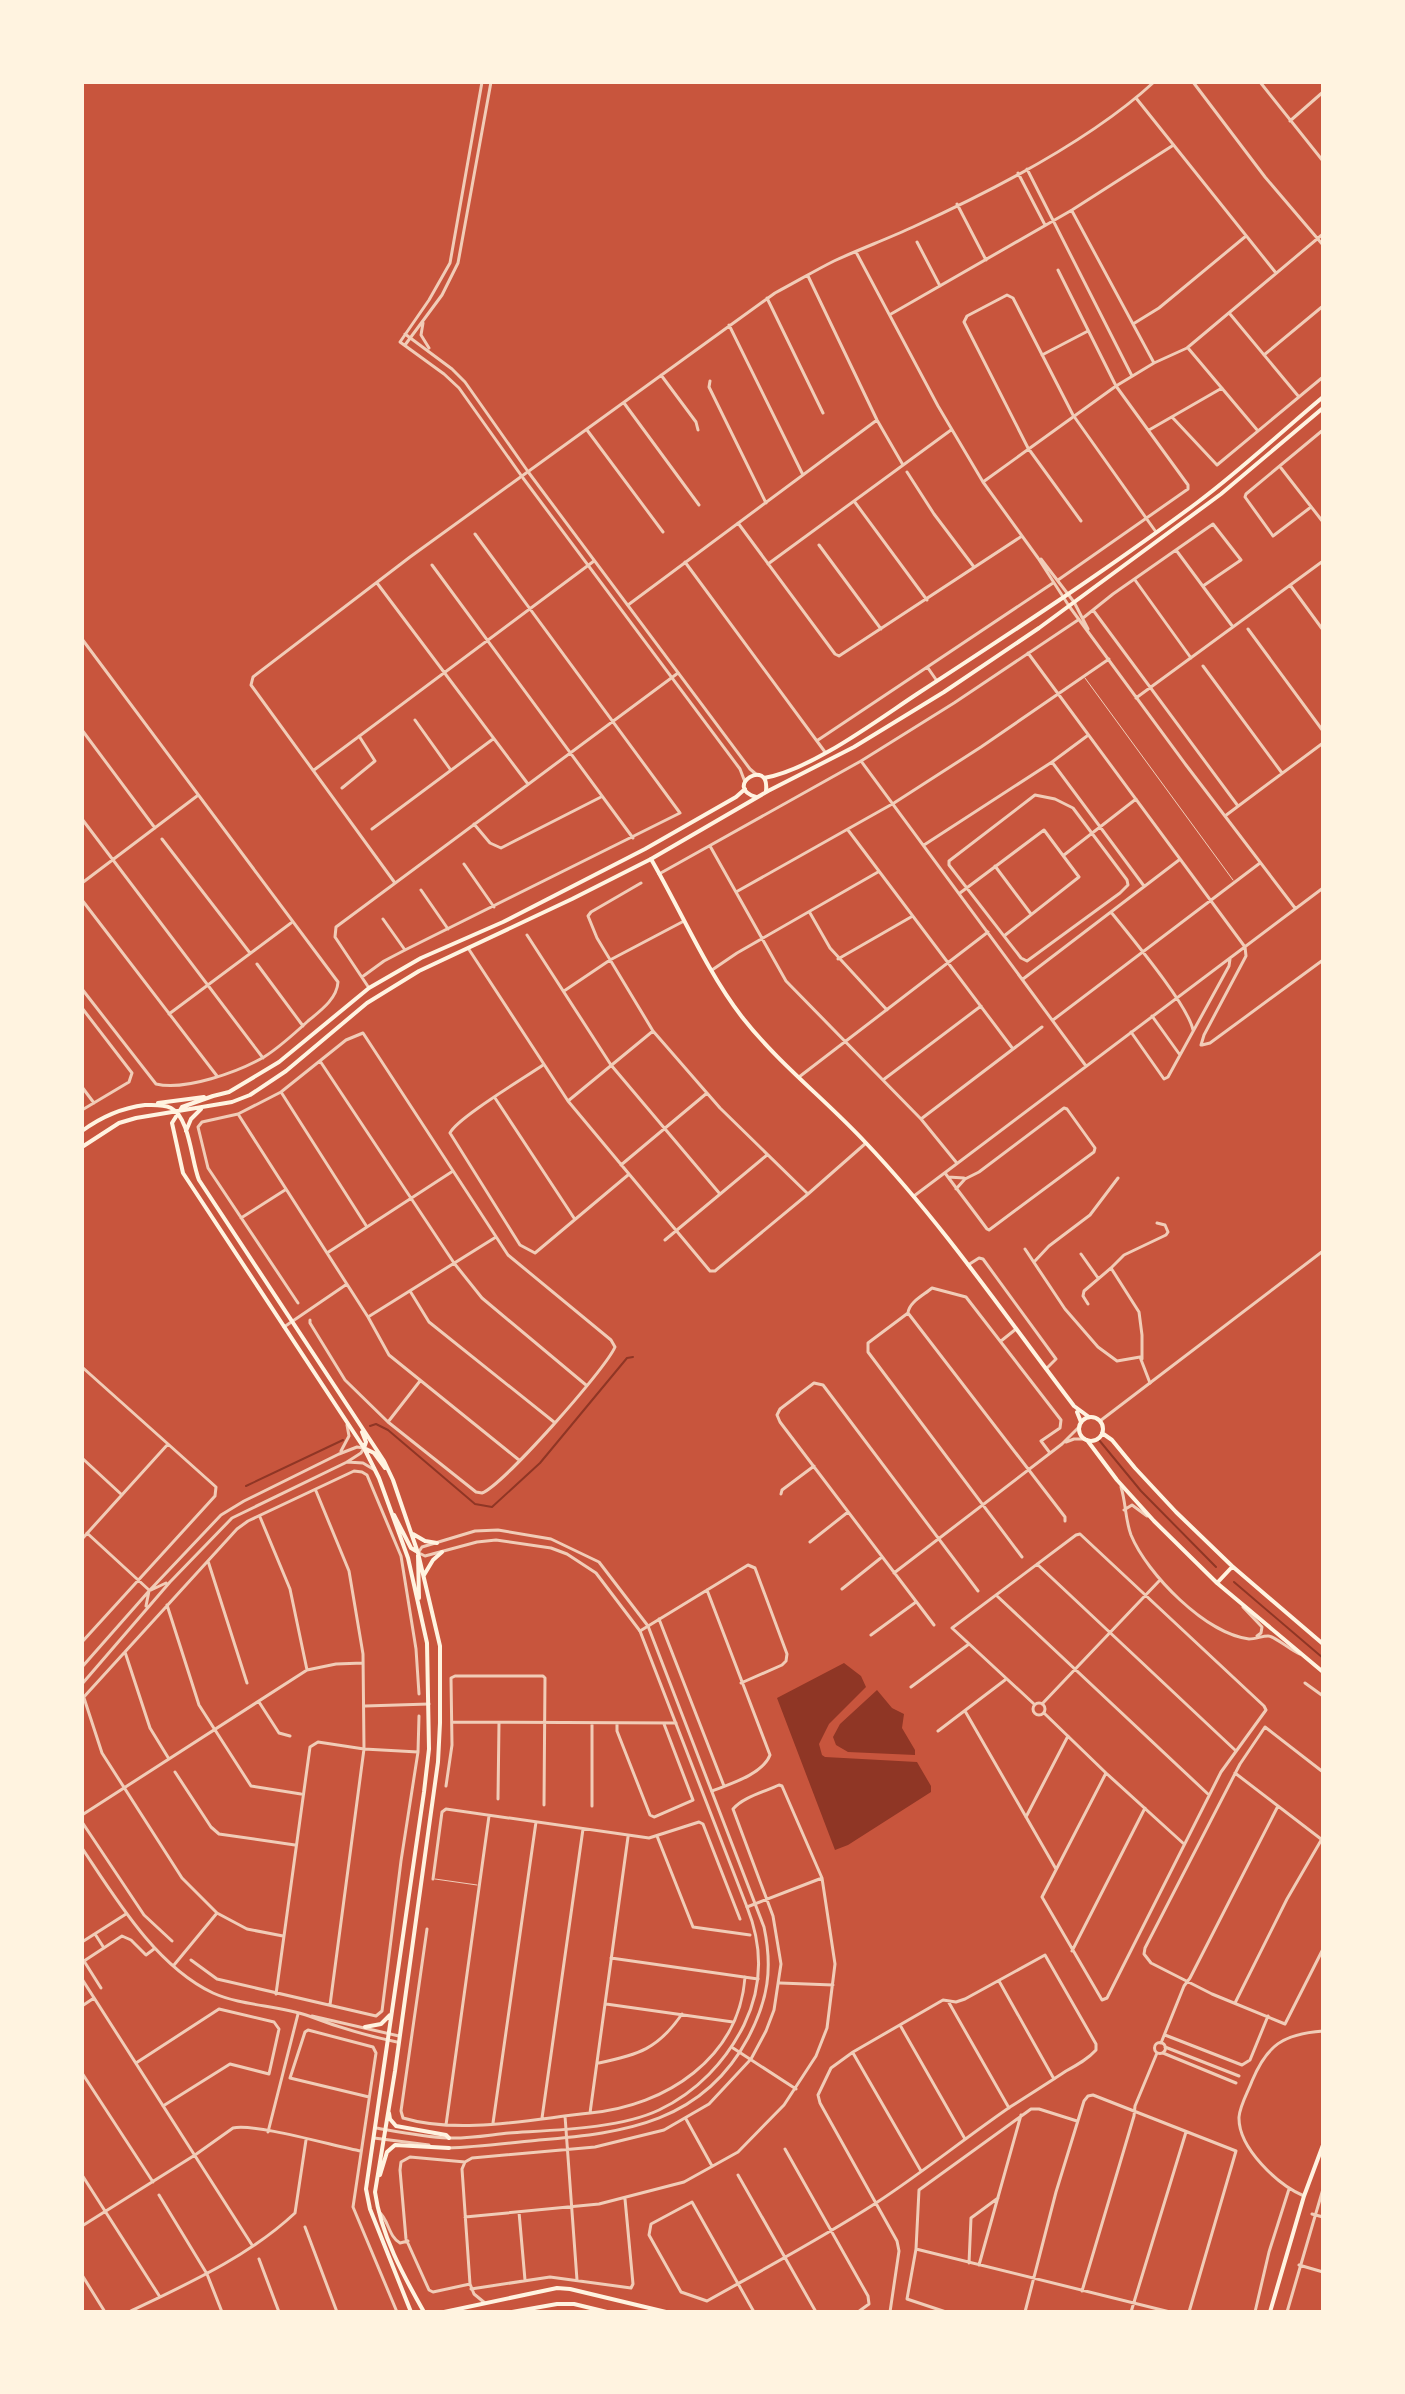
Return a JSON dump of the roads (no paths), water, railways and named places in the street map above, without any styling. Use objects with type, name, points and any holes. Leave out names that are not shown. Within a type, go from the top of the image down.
[{"type":"main road","points":[[759,797],[751,796],[745,789],[745,782],[750,776],[778,776],[825,752],[937,681],[1201,500],[1323,397]]},
{"type":"main road","points":[[82,1147],[119,1123],[232,1102],[250,1095],[286,1071],[348,1017],[419,971],[651,859],[867,739],[944,692],[1071,604],[1221,494],[1323,408]]},
{"type":"main road","points":[[764,778],[767,785],[765,793]]},
{"type":"main road","points":[[411,2312],[370,2209],[366,2189],[429,1749],[427,1643],[408,1558],[364,1448],[183,1173],[172,1123],[182,1107],[229,1092],[279,1062],[369,988],[421,958],[503,922],[645,849],[745,789]]},
{"type":"main road","points":[[651,859],[741,1016],[866,1143],[913,1196],[1074,1406],[1100,1421],[1102,1433],[1097,1440],[1086,1440]]},
{"type":"main road","points":[[82,1131],[124,1108],[213,1096]]},
{"type":"main road","points":[[145,1105],[164,1106],[184,1121],[199,1180],[294,1321],[364,1436],[364,1448]]},
{"type":"main road","points":[[186,1132],[191,1119],[203,1108]]},
{"type":"main road","points":[[148,1117],[167,1120],[174,1134]]},
{"type":"main road","points":[[342,1399],[384,1461],[393,1480],[418,1553],[440,1646],[438,1762],[388,2113],[396,2126],[449,2138]]},
{"type":"main road","points":[[1074,1406],[1080,1434],[1154,1521],[1217,1583],[1323,1672]]},
{"type":"main road","points":[[1080,1425],[1089,1417]]},
{"type":"main road","points":[[1102,1433],[1232,1566],[1323,1644]]},
{"type":"main road","points":[[364,1448],[374,1453],[393,1480]]},
{"type":"main road","points":[[390,1510],[402,1526],[411,1548],[418,1553]]},
{"type":"main road","points":[[411,1533],[425,1541],[437,1543]]},
{"type":"main road","points":[[424,1575],[442,1552]]},
{"type":"main road","points":[[418,1553],[419,1611]]},
{"type":"main road","points":[[1217,1583],[1232,1566]]},
{"type":"main road","points":[[429,1704],[438,1697],[440,1681]]},
{"type":"main road","points":[[429,1704],[438,1713],[440,1723]]},
{"type":"main road","points":[[365,2027],[385,2022],[392,2011]]},
{"type":"main road","points":[[395,2071],[375,2192],[398,2265],[424,2312]]},
{"type":"main road","points":[[375,2192],[389,2148],[395,2145],[449,2148]]},
{"type":"main road","points":[[1270,2312],[1304,2196],[1323,2145]]},
{"type":"main road","points":[[444,2312],[557,2288],[666,2312]]},
{"type":"main road","points":[[512,2312],[574,2304],[607,2312]]},
{"type":"street","points":[[482,82],[450,263],[400,342],[452,381],[464,394],[740,769],[745,782]]},
{"type":"street","points":[[405,345],[442,295],[458,263],[491,82]]},
{"type":"street","points":[[395,883],[251,685],[253,677],[767,298],[856,251],[909,229],[1027,169],[1097,127],[1154,82]]},
{"type":"street","points":[[1193,82],[1265,177],[1323,245]]},
{"type":"street","points":[[1260,82],[1323,161]]},
{"type":"street","points":[[1290,121],[1323,92]]},
{"type":"street","points":[[1136,98],[1277,274]]},
{"type":"street","points":[[889,314],[1072,210],[1172,146]]},
{"type":"street","points":[[1027,169],[1132,376]]},
{"type":"street","points":[[1018,173],[1045,225]]},
{"type":"street","points":[[957,204],[986,260]]},
{"type":"street","points":[[1072,210],[1154,363]]},
{"type":"street","points":[[983,482],[1116,386],[1187,348],[1323,234]]},
{"type":"street","points":[[1133,324],[1159,308],[1246,236]]},
{"type":"street","points":[[917,242],[940,286]]},
{"type":"street","points":[[856,251],[951,430],[983,482],[1038,558],[1068,593],[1071,604],[1089,632],[1136,698],[1295,908]]},
{"type":"street","points":[[818,740],[1188,489],[1116,386],[1058,270]]},
{"type":"street","points":[[808,275],[877,420],[903,465]]},
{"type":"street","points":[[1081,521],[1028,448],[964,319],[1007,295],[1010,295],[1073,415],[1156,532]]},
{"type":"street","points":[[767,298],[823,413]]},
{"type":"street","points":[[1264,355],[1323,306]]},
{"type":"street","points":[[1230,314],[1299,397]]},
{"type":"street","points":[[425,319],[422,338],[433,354]]},
{"type":"street","points":[[729,325],[803,475]]},
{"type":"street","points":[[1041,356],[1088,331]]},
{"type":"street","points":[[405,334],[459,375],[594,561],[757,775]]},
{"type":"street","points":[[1187,348],[1258,431]]},
{"type":"street","points":[[661,375],[696,422],[698,430]]},
{"type":"street","points":[[1172,417],[1217,465],[1323,377]]},
{"type":"street","points":[[710,381],[709,387],[766,503]]},
{"type":"street","points":[[1149,430],[1222,388]]},
{"type":"street","points":[[624,403],[699,505]]},
{"type":"street","points":[[628,605],[877,420]]},
{"type":"street","points":[[587,430],[663,532]]},
{"type":"street","points":[[768,564],[951,430]]},
{"type":"street","points":[[1311,507],[1273,536],[1245,497],[1322,432]]},
{"type":"street","points":[[1280,467],[1323,522]]},
{"type":"street","points":[[907,472],[974,567]]},
{"type":"street","points":[[854,501],[927,600]]},
{"type":"street","points":[[738,523],[839,656],[1022,536]]},
{"type":"street","points":[[659,874],[861,761],[954,703],[1081,619],[1213,524],[1241,560],[1203,586]]},
{"type":"street","points":[[362,977],[405,950],[680,813],[475,534]]},
{"type":"street","points":[[819,545],[882,629]]},
{"type":"street","points":[[1176,550],[1233,627]]},
{"type":"street","points":[[314,770],[594,561]]},
{"type":"street","points":[[1136,698],[1323,561]]},
{"type":"street","points":[[685,562],[825,752]]},
{"type":"street","points":[[432,565],[633,838]]},
{"type":"street","points":[[1134,579],[1191,658]]},
{"type":"street","points":[[1056,581],[1062,597],[1071,604]]},
{"type":"street","points":[[377,583],[528,784]]},
{"type":"street","points":[[1290,585],[1323,630]]},
{"type":"street","points":[[1093,610],[1238,806]]},
{"type":"street","points":[[1248,629],[1323,731]]},
{"type":"street","points":[[82,639],[338,982],[335,994],[322,1009],[263,1058],[217,1076],[170,1088],[156,1084],[82,989]]},
{"type":"street","points":[[1028,653],[1245,947],[1246,956],[1201,1045],[1210,1043],[1323,960]]},
{"type":"street","points":[[736,892],[894,803],[1109,659]]},
{"type":"street","points":[[1203,666],[1282,773]]},
{"type":"street","points":[[928,668],[937,681]]},
{"type":"street","points":[[369,988],[335,937],[336,927],[678,673]]},
{"type":"street","points":[[415,720],[451,770]]},
{"type":"street","points":[[82,730],[155,828]]},
{"type":"street","points":[[924,845],[1052,762],[1088,734]]},
{"type":"street","points":[[342,788],[375,761],[359,736]]},
{"type":"street","points":[[372,829],[493,739]]},
{"type":"street","points":[[1225,816],[1323,743]]},
{"type":"street","points":[[861,761],[1086,1066]]},
{"type":"street","points":[[1052,762],[1144,886]]},
{"type":"street","points":[[82,883],[198,795]]},
{"type":"street","points":[[1040,795],[1068,804],[1092,832],[1127,880],[1126,888],[1027,961],[1021,958],[949,865],[951,858],[1030,797],[1040,795]]},
{"type":"street","points":[[474,824],[490,843],[501,848],[602,796]]},
{"type":"street","points":[[1064,855],[1136,799]]},
{"type":"street","points":[[82,819],[263,1058]]},
{"type":"street","points":[[848,830],[1013,1049]]},
{"type":"street","points":[[960,893],[1044,830],[1079,877],[1004,936]]},
{"type":"street","points":[[162,839],[250,953]]},
{"type":"street","points":[[710,846],[786,981],[921,1119],[957,1164]]},
{"type":"street","points":[[1023,979],[1180,860]]},
{"type":"street","points":[[1053,1020],[1261,862]]},
{"type":"street","points":[[464,864],[494,907]]},
{"type":"street","points":[[995,866],[1032,915]]},
{"type":"street","points":[[712,970],[879,871]]},
{"type":"street","points":[[641,883],[588,916],[610,960],[653,1031],[707,1093],[808,1194]]},
{"type":"street","points":[[913,1196],[946,1175],[1323,888]]},
{"type":"street","points":[[421,890],[448,929]]},
{"type":"street","points":[[82,900],[217,1076]]},
{"type":"street","points":[[1111,911],[1175,998],[1193,1030]]},
{"type":"street","points":[[809,912],[838,959],[887,1010]]},
{"type":"street","points":[[838,959],[912,916]]},
{"type":"street","points":[[383,919],[405,950]]},
{"type":"street","points":[[564,991],[610,960],[685,920]]},
{"type":"street","points":[[169,1014],[293,922]]},
{"type":"street","points":[[799,1077],[988,932]]},
{"type":"street","points":[[527,935],[611,1065],[720,1194]]},
{"type":"street","points":[[468,948],[568,1101],[708,1270],[713,1272],[866,1143]]},
{"type":"street","points":[[1131,1032],[1164,1079],[1168,1077],[1230,959]]},
{"type":"street","points":[[257,964],[303,1026]]},
{"type":"street","points":[[883,1080],[981,1006]]},
{"type":"street","points":[[82,1008],[132,1073],[129,1082],[82,1110]]},
{"type":"street","points":[[1152,1016],[1180,1055]]},
{"type":"street","points":[[921,1119],[1042,1027]]},
{"type":"street","points":[[568,1101],[653,1031]]},
{"type":"street","points":[[298,1303],[208,1168],[198,1127],[202,1122],[238,1114],[281,1092],[346,1040],[363,1033],[508,1255],[614,1343],[613,1352],[519,1460],[487,1491],[476,1492],[388,1422],[345,1380],[310,1320]]},
{"type":"street","points":[[320,1061],[410,1199],[482,1298],[586,1385]]},
{"type":"street","points":[[544,1065],[453,1127],[450,1133],[520,1245],[535,1253],[628,1175]]},
{"type":"street","points":[[82,1087],[94,1103]]},
{"type":"street","points":[[281,1092],[367,1227]]},
{"type":"street","points":[[621,1165],[707,1093]]},
{"type":"street","points":[[495,1098],[575,1219]]},
{"type":"street","points":[[946,1175],[956,1189],[987,1229],[990,1230],[1094,1152],[1095,1148],[1064,1108],[979,1172],[965,1179],[956,1189]]},
{"type":"street","points":[[238,1114],[389,1355],[519,1460]]},
{"type":"street","points":[[665,1240],[767,1155]]},
{"type":"street","points":[[327,1253],[453,1171]]},
{"type":"street","points":[[946,1175],[965,1179]]},
{"type":"street","points":[[1034,1262],[1049,1246],[1090,1215],[1118,1178]]},
{"type":"street","points":[[241,1218],[285,1190]]},
{"type":"street","points":[[1088,1304],[1083,1293],[1124,1255],[1166,1235],[1165,1225],[1157,1223]]},
{"type":"street","points":[[368,1317],[496,1237]]},
{"type":"street","points":[[1025,1249],[1056,1297],[1105,1354],[1117,1361],[1142,1359]]},
{"type":"street","points":[[1100,1421],[1323,1251]]},
{"type":"street","points":[[1081,1254],[1098,1278]]},
{"type":"street","points":[[968,1265],[979,1258],[983,1259],[1056,1359],[1046,1369]]},
{"type":"street","points":[[1111,1268],[1139,1312],[1142,1359],[1150,1383]]},
{"type":"street","points":[[284,1327],[347,1284]]},
{"type":"street","points":[[1022,1557],[868,1352],[867,1346],[908,1313],[912,1304],[932,1288],[966,1297],[1061,1420],[1060,1428],[1041,1441],[1050,1453]]},
{"type":"street","points":[[410,1291],[429,1322],[554,1422]]},
{"type":"street","points":[[908,1313],[1065,1517],[1065,1521]]},
{"type":"street","points":[[1001,1341],[1016,1329]]},
{"type":"street","points":[[82,1367],[216,1487],[215,1496],[82,1642]]},
{"type":"street","points":[[388,1422],[420,1381]]},
{"type":"street","points":[[934,1625],[777,1418],[778,1411],[814,1383],[823,1385],[978,1591]]},
{"type":"street","points":[[339,1454],[349,1436],[344,1419]]},
{"type":"street","points":[[894,1573],[1062,1444],[1080,1425]]},
{"type":"street","points":[[1062,1444],[1074,1439],[1086,1440]]},
{"type":"street","points":[[82,1539],[168,1444]]},
{"type":"street","points":[[82,1667],[221,1515],[339,1454],[357,1447],[364,1448],[347,1462],[232,1518],[170,1582],[82,1684]]},
{"type":"street","points":[[82,1458],[122,1495]]},
{"type":"street","points":[[347,1462],[368,1465],[376,1473]]},
{"type":"street","points":[[781,1494],[782,1490],[814,1466]]},
{"type":"street","points":[[283,1936],[247,1929],[217,1913],[182,1878],[102,1753],[83,1698],[237,1529],[354,1471],[367,1475],[401,1556],[416,1649],[419,1694]]},
{"type":"street","points":[[1117,1480],[1123,1493],[1124,1511],[1134,1543],[1174,1595],[1201,1617],[1232,1634],[1271,1637],[1301,1655]]},
{"type":"street","points":[[316,1490],[349,1571],[364,1663],[364,1749],[330,2005]]},
{"type":"street","points":[[1124,1511],[1132,1505],[1154,1521]]},
{"type":"street","points":[[810,1542],[848,1512]]},
{"type":"street","points":[[260,1516],[290,1589],[307,1670]]},
{"type":"street","points":[[374,2138],[449,2148],[595,2135],[659,2120],[703,2095],[740,2052],[762,2010],[770,1959],[756,1904],[648,1626],[599,1562],[551,1539],[483,1529],[422,1547],[418,1553],[425,1556],[496,1540],[536,1545],[567,1554],[596,1573],[640,1631],[747,1907],[758,1943],[754,2005],[733,2048],[699,2084],[656,2112],[593,2127],[449,2138],[376,2128]]},
{"type":"street","points":[[87,1533],[149,1591]]},
{"type":"street","points":[[1106,1773],[1042,1897],[1100,1999],[1105,2000],[1209,1795],[1235,1750],[1264,1714],[1264,1706],[1145,1594],[1080,1534],[952,1628],[1034,1704],[1042,1704],[1145,1594],[1160,1580]]},
{"type":"street","points":[[842,1589],[882,1557]]},
{"type":"street","points":[[208,1560],[247,1683]]},
{"type":"street","points":[[1037,1564],[1235,1750]]},
{"type":"street","points":[[640,1631],[748,1565],[755,1568],[787,1654],[782,1665],[741,1683]]},
{"type":"street","points":[[149,1591],[170,1582]]},
{"type":"street","points":[[707,1590],[770,1755],[766,1764],[712,1791]]},
{"type":"street","points":[[144,1611],[149,1591]]},
{"type":"street","points":[[996,1595],[1209,1795]]},
{"type":"street","points":[[871,1635],[916,1602]]},
{"type":"street","points":[[1241,1604],[1262,1627],[1261,1633],[1254,1638]]},
{"type":"street","points":[[167,1605],[199,1705],[251,1786],[303,1794]]},
{"type":"street","points":[[659,1619],[724,1786]]},
{"type":"street","points":[[911,1687],[969,1644]]},
{"type":"street","points":[[125,1652],[150,1728],[169,1759]]},
{"type":"street","points":[[82,1815],[307,1670],[336,1664],[364,1663]]},
{"type":"street","points":[[446,1786],[452,1745],[451,1681],[455,1676],[543,1676],[544,1805]]},
{"type":"street","points":[[938,1731],[1006,1679]]},
{"type":"street","points":[[1305,1683],[1323,1696]]},
{"type":"street","points":[[259,1702],[279,1733],[290,1736]]},
{"type":"street","points":[[365,1706],[429,1704]]},
{"type":"street","points":[[1034,1704],[1032,1710],[1035,1715],[1044,1713]]},
{"type":"street","points":[[1042,1704],[1044,1713]]},
{"type":"street","points":[[965,1711],[1056,1869]]},
{"type":"street","points":[[1044,1713],[1184,1844]]},
{"type":"street","points":[[191,1960],[217,1979],[376,2016],[382,2011],[418,1752],[419,1716]]},
{"type":"street","points":[[452,1722],[676,1723]]},
{"type":"street","points":[[498,1799],[499,1723]]},
{"type":"street","points":[[592,1724],[592,1806]]},
{"type":"street","points":[[617,1724],[650,1815],[654,1817],[693,1800],[664,1724]]},
{"type":"street","points":[[1323,1772],[1265,1727],[1235,1773],[1144,1954],[1151,1963],[1187,1982],[1285,2024],[1323,1949]]},
{"type":"street","points":[[1026,1817],[1068,1736]]},
{"type":"street","points":[[276,1994],[310,1747],[314,1743],[418,1752]]},
{"type":"street","points":[[175,1772],[211,1827],[219,1834],[295,1845]]},
{"type":"street","points":[[1234,2003],[1287,1899],[1322,1839],[1235,1773]]},
{"type":"street","points":[[465,2217],[599,2204],[684,2182],[738,2152],[796,2089],[816,2056],[827,2028],[835,1964],[822,1878],[782,1786],[733,1809],[773,1916],[781,1964],[780,1983],[766,2031],[751,2059],[709,2104],[664,2130],[643,2136],[567,2150],[472,2158],[465,2162],[410,2157],[401,2162],[408,2241],[431,2291],[472,2289],[550,2277],[631,2288],[625,2198]]},
{"type":"street","points":[[1163,2053],[1164,2034],[1187,1982],[1278,1806]]},
{"type":"street","points":[[1072,1951],[1145,1808]]},
{"type":"street","points":[[433,1879],[444,1810],[649,1838],[699,1822],[703,1824],[740,1919]]},
{"type":"street","points":[[446,2125],[489,1816]]},
{"type":"street","points":[[82,1822],[144,1915],[172,1941]]},
{"type":"street","points":[[493,2123],[536,1822]]},
{"type":"street","points":[[542,2118],[583,1829]]},
{"type":"street","points":[[657,1836],[692,1925],[750,1935]]},
{"type":"street","points":[[590,2113],[628,1837]]},
{"type":"street","points":[[82,1848],[126,1914],[155,1948],[215,1994],[398,2039]]},
{"type":"street","points":[[747,1907],[822,1878]]},
{"type":"street","points":[[174,1965],[217,1913]]},
{"type":"street","points":[[82,1942],[126,1914]]},
{"type":"street","points":[[427,1929],[401,2111],[406,2119],[446,2125],[493,2123],[607,2112],[653,2099],[689,2078],[721,2044],[744,2000],[745,1977]]},
{"type":"street","points":[[95,1934],[104,1948]]},
{"type":"street","points":[[101,1988],[84,1961],[122,1936],[131,1940],[146,1955],[155,1948]]},
{"type":"street","points":[[754,2312],[738,2283],[692,2202],[651,2224],[649,2235],[685,2295],[707,2301],[738,2283],[784,2257],[876,2203],[1096,2050],[1096,2044],[1045,1955],[965,1999],[956,2002],[943,2000],[853,2052],[831,2068],[818,2095],[876,2203],[897,2241],[899,2251],[890,2312]]},
{"type":"street","points":[[611,1958],[758,1979]]},
{"type":"street","points":[[82,1979],[252,2245]]},
{"type":"street","points":[[998,1981],[1054,2079]]},
{"type":"street","points":[[780,1983],[833,1985]]},
{"type":"street","points":[[82,2006],[94,1998]]},
{"type":"street","points":[[948,2001],[1009,2108]]},
{"type":"street","points":[[605,2004],[733,2022]]},
{"type":"street","points":[[136,2063],[219,2009],[278,2025],[269,2074],[230,2064],[163,2106]]},
{"type":"street","points":[[268,2132],[298,2014]]},
{"type":"street","points":[[597,2064],[636,2055],[667,2034],[682,2014]]},
{"type":"street","points":[[308,2016],[316,2015],[365,2027],[389,2037]]},
{"type":"street","points":[[1164,2034],[1242,2065],[1250,2060],[1268,2016]]},
{"type":"street","points":[[900,2024],[965,2139]]},
{"type":"street","points":[[369,2097],[290,2078],[303,2035],[308,2030],[373,2047],[374,2050],[369,2097],[353,2207],[397,2312]]},
{"type":"street","points":[[1304,2196],[1289,2189],[1264,2168],[1243,2133],[1239,2113],[1259,2063],[1273,2046],[1302,2034],[1323,2031]]},
{"type":"street","points":[[1157,2053],[1154,2049],[1156,2045],[1163,2045],[1239,2076]]},
{"type":"street","points":[[733,2048],[796,2089]]},
{"type":"street","points":[[853,2052],[921,2171]]},
{"type":"street","points":[[1157,2053],[1236,2083]]},
{"type":"street","points":[[1082,2291],[1135,2106],[1157,2053]]},
{"type":"street","points":[[82,2073],[153,2182]]},
{"type":"street","points":[[1246,2079],[1252,2081]]},
{"type":"street","points":[[1243,2086],[1249,2088]]},
{"type":"street","points":[[1025,2312],[1077,2121],[1084,2101],[1092,2095],[1236,2151],[1189,2312]]},
{"type":"street","points":[[946,2312],[909,2302],[906,2296],[916,2249],[919,2190],[1034,2108],[1077,2121]]},
{"type":"street","points":[[979,2265],[1021,2115]]},
{"type":"street","points":[[565,2116],[577,2280]]},
{"type":"street","points":[[686,2119],[712,2166]]},
{"type":"street","points":[[82,2226],[233,2128],[361,2151]]},
{"type":"street","points":[[1131,2312],[1186,2132]]},
{"type":"street","points":[[129,2312],[207,2274],[295,2213],[306,2140]]},
{"type":"street","points":[[785,2149],[869,2299],[867,2307],[858,2312]]},
{"type":"street","points":[[465,2162],[462,2169],[472,2289],[485,2303]]},
{"type":"street","points":[[82,2175],[160,2297]]},
{"type":"street","points":[[738,2175],[816,2312]]},
{"type":"street","points":[[1255,2312],[1269,2252],[1289,2189]]},
{"type":"street","points":[[1287,2312],[1312,2214],[1323,2189]]},
{"type":"street","points":[[159,2195],[207,2274],[222,2312]]},
{"type":"street","points":[[969,2263],[971,2218],[998,2198]]},
{"type":"street","points":[[1300,2210],[1323,2217]]},
{"type":"street","points":[[379,2212],[386,2219],[394,2239],[400,2243],[408,2241]]},
{"type":"street","points":[[519,2212],[525,2280]]},
{"type":"street","points":[[305,2227],[337,2312]]},
{"type":"street","points":[[916,2249],[1170,2312]]},
{"type":"street","points":[[259,2259],[279,2312]]},
{"type":"street","points":[[1299,2265],[1323,2272]]},
{"type":"street","points":[[82,2275],[105,2312]]},
{"type":"lane","points":[[1084,677],[1235,882]]},
{"type":"lane","points":[[433,1879],[479,1886]]},
{"type":"waterway","points":[[370,1426],[376,1424],[388,1430],[475,1504],[492,1507],[540,1463],[627,1358],[633,1357]]},
{"type":"waterway","points":[[246,1486],[343,1440]]},
{"type":"waterway","points":[[1099,1440],[1141,1491],[1216,1567]]},
{"type":"waterway","points":[[1234,1582],[1323,1658]]}]
